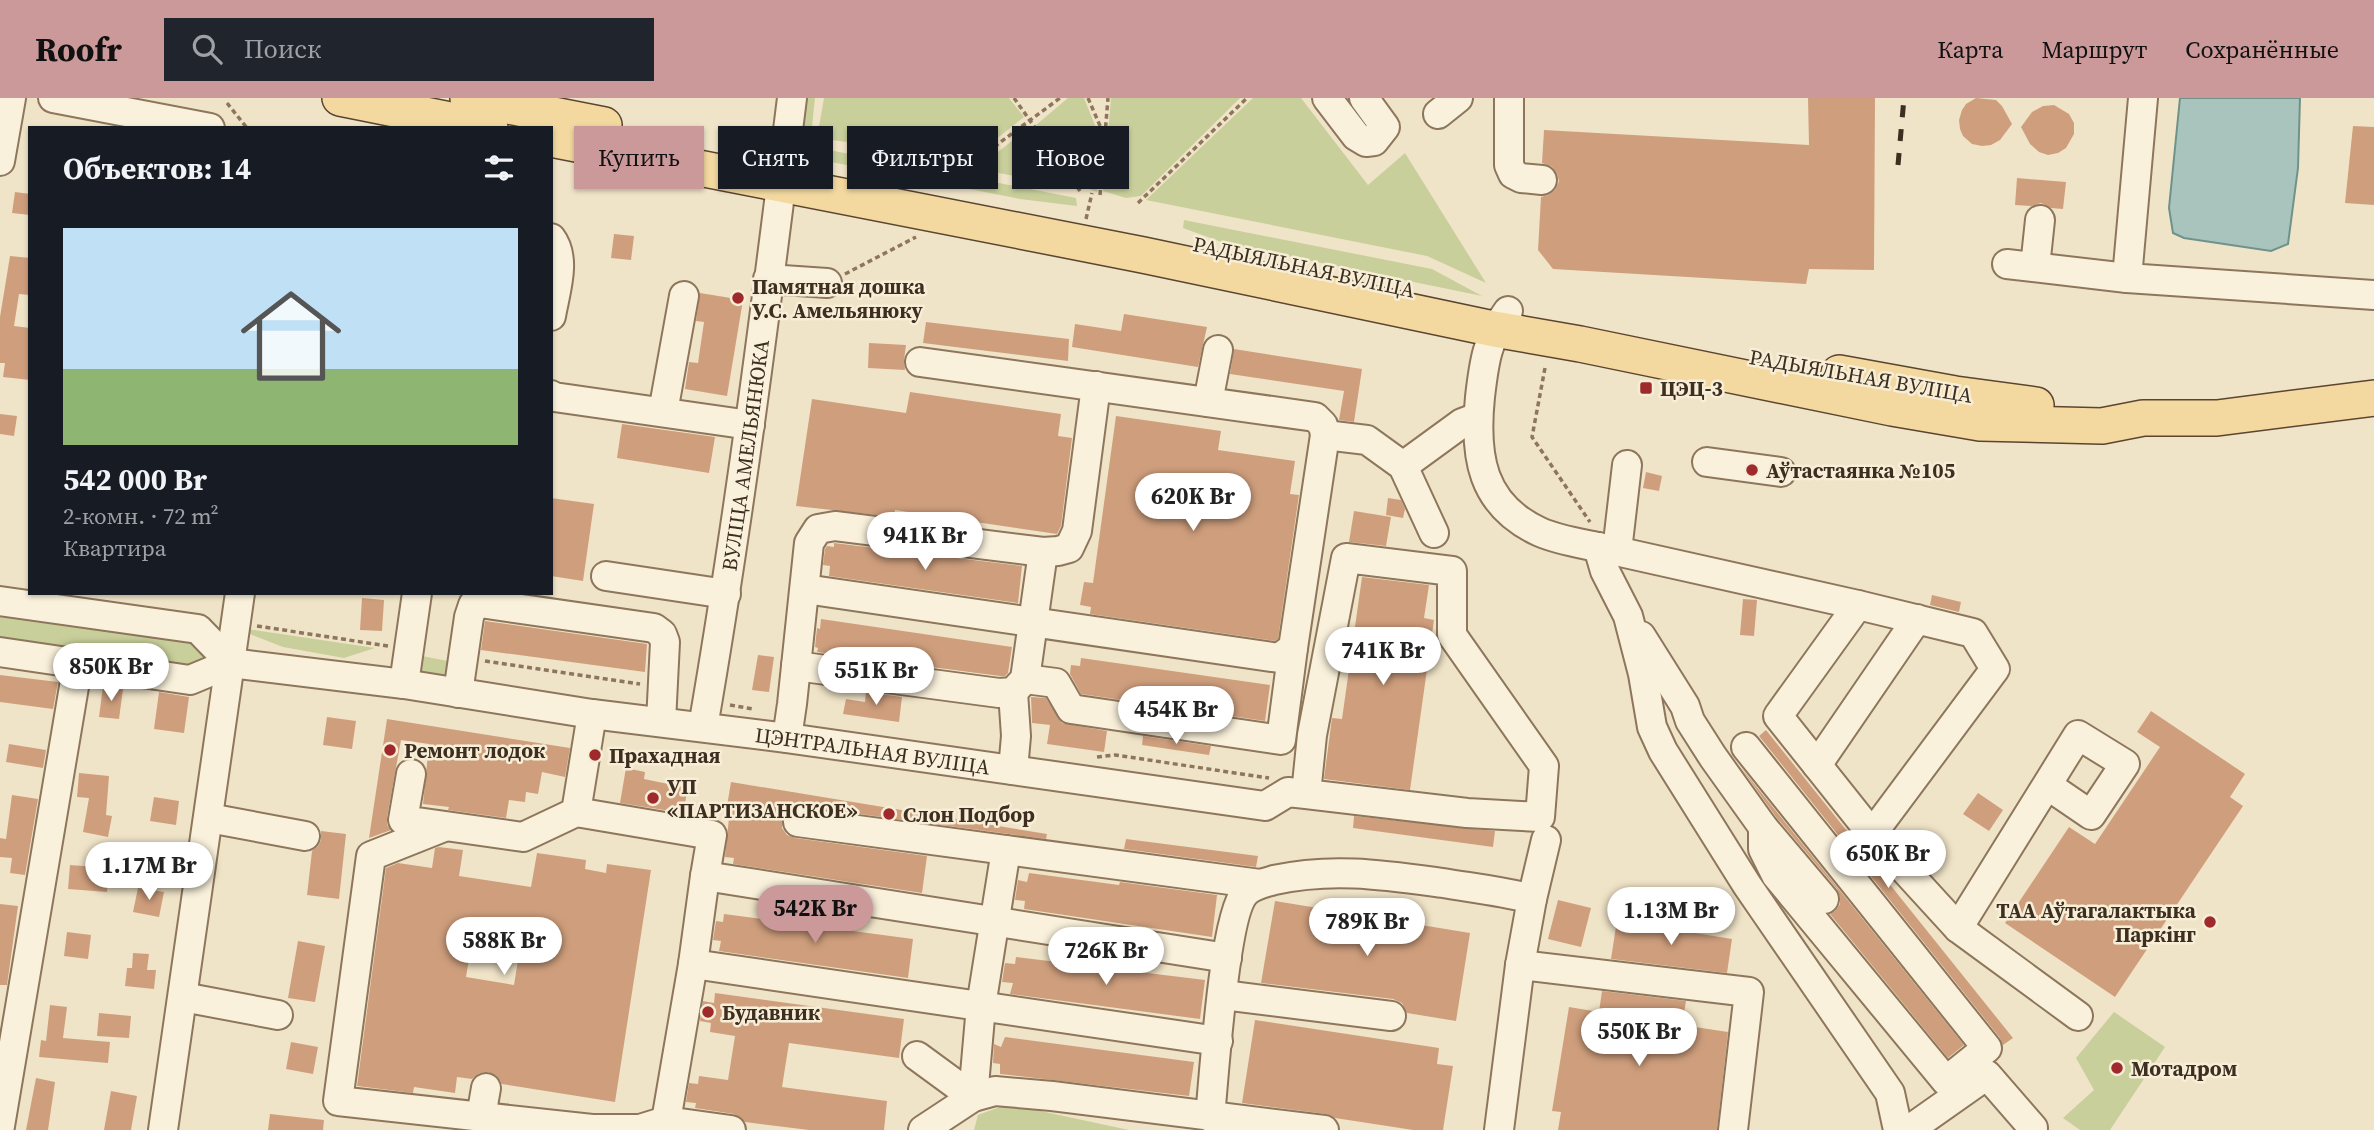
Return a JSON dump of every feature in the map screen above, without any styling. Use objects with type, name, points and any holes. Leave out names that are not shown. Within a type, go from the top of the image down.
[{"type":"main road","name":"РАДЫЯЛЬНАЯ ВУЛІЦА","points":[[340,98],[483,113],[550,126]]},
{"type":"main road","name":"РАДЫЯЛЬНАЯ ВУЛІЦА","points":[[553,127],[718,159]]},
{"type":"main road","name":"РАДЫЯЛЬНАЯ ВУЛІЦА","points":[[553,139],[718,162]]},
{"type":"main road","name":"РАДЫЯЛЬНАЯ ВУЛІЦА","points":[[833,176],[1089,200],[1580,344],[1892,408],[1980,423],[2102,426],[2143,418],[2217,418],[2374,398]]},
{"type":"main road","name":"РАДЫЯЛЬНАЯ ВУЛІЦА","points":[[833,183],[1143,255],[1501,320]]},
{"type":"street","points":[[0,161],[10,98]]},
{"type":"street","points":[[53,98],[152,123],[187,126]]},
{"type":"street","name":"ВУЛІЦА АМЕЛЬЯНЮКА","points":[[788,126],[792,98]]},
{"type":"street","points":[[1327,98],[1356,136],[1366,142],[1374,141],[1385,127],[1364,98]]},
{"type":"street","points":[[1508,98],[1508,165],[1513,174],[1521,178],[1542,180]]},
{"type":"street","points":[[2127,278],[2143,98]]},
{"type":"street","name":"ВУЛІЦА АМЕЛЬЯНЮКА","points":[[703,727],[726,594],[780,189]]},
{"type":"street","points":[[2035,267],[2040,220]]},
{"type":"street","points":[[553,241],[560,261],[553,304]]},
{"type":"street","points":[[2007,264],[2127,278],[2374,295]]},
{"type":"street","points":[[768,279],[827,283]]},
{"type":"street","points":[[663,412],[684,296]]},
{"type":"street","points":[[1501,320],[1483,372],[1478,416],[1482,475],[1496,498],[1522,522],[1542,533],[1611,545],[1973,633],[1995,669],[1872,834]]},
{"type":"street","points":[[1208,402],[1218,350]]},
{"type":"street","points":[[796,666],[999,693],[1019,685],[1056,683],[1071,709],[1281,740],[1325,435],[1323,425],[1315,418],[920,362]]},
{"type":"street","points":[[787,738],[809,543],[818,529],[835,526],[1043,552],[1069,548],[1077,531],[1096,386]]},
{"type":"street","points":[[553,396],[750,425]]},
{"type":"street","points":[[1403,466],[1462,423],[1478,416]]},
{"type":"street","points":[[1325,435],[1367,440],[1403,466],[1434,533]]},
{"type":"street","points":[[1707,461],[1781,472]]},
{"type":"street","points":[[1627,465],[1605,571],[1628,616],[1685,706],[1695,730],[1763,827],[1824,899]]},
{"type":"street","points":[[1013,770],[1019,685],[1034,622],[1043,552]]},
{"type":"street","points":[[1346,558],[1452,571],[1452,635],[1544,766],[1540,817],[1467,813],[1306,794],[1312,735],[1346,558]]},
{"type":"street","points":[[606,576],[726,594]]},
{"type":"street","points":[[804,589],[1279,658],[1293,648]]},
{"type":"street","points":[[163,1130],[240,595]]},
{"type":"street","points":[[404,684],[417,595]]},
{"type":"street","points":[[0,601],[83,603],[198,629],[231,663]]},
{"type":"street","points":[[458,693],[469,617],[473,605],[480,603],[654,628],[662,634],[665,642],[661,722]]},
{"type":"street","points":[[1858,605],[1778,716],[1872,834],[1958,928],[2078,1016]]},
{"type":"street","points":[[1628,616],[1643,674],[1652,727],[1664,751],[1747,885],[1890,1093],[1907,1128],[1987,1074],[2033,1128]]},
{"type":"street","points":[[1817,765],[1917,620]]},
{"type":"street","name":"ЦЭНТРАЛЬНАЯ ВУЛІЦА","points":[[0,652],[190,680],[231,663],[404,684],[592,714],[787,738],[1265,806],[1288,792],[1306,794]]},
{"type":"street","points":[[0,1126],[78,663]]},
{"type":"street","points":[[576,812],[592,714]]},
{"type":"street","points":[[1746,747],[1987,1048],[1946,1081],[1776,875],[1763,849],[1763,827]]},
{"type":"street","points":[[411,774],[403,820],[523,836],[576,812],[712,835],[666,1121]]},
{"type":"street","points":[[1958,928],[2047,785]]},
{"type":"street","points":[[209,818],[305,836]]},
{"type":"street","points":[[799,822],[1260,884]]},
{"type":"street","points":[[447,826],[371,856],[338,1101],[592,1129],[640,1129],[666,1121],[731,1130]]},
{"type":"street","points":[[1499,1130],[1520,965],[1546,840]]},
{"type":"street","points":[[973,1097],[981,1006],[1006,850]]},
{"type":"street","points":[[1210,1117],[1227,958],[1238,906],[1246,892],[1260,884],[1315,873],[1383,875],[1509,893],[1532,899]]},
{"type":"street","points":[[705,876],[1227,958]]},
{"type":"street","points":[[693,964],[1218,1041]]},
{"type":"street","points":[[1520,965],[1749,992],[1733,1130]]},
{"type":"street","points":[[1223,995],[1391,1016]]},
{"type":"street","points":[[183,997],[278,1015]]},
{"type":"street","points":[[917,1056],[973,1097]]},
{"type":"street","points":[[481,1117],[486,1088]]},
{"type":"street","points":[[923,1130],[973,1097],[995,1091],[1324,1130]]},
{"type":"path","points":[[1014,98],[1089,200]]},
{"type":"path","points":[[998,144],[1060,98]]},
{"type":"path","points":[[1088,98],[1100,126]]},
{"type":"path","points":[[1105,126],[1108,98]]},
{"type":"path","points":[[1138,203],[1247,98]]},
{"type":"path","points":[[227,103],[245,126]]},
{"type":"path","points":[[1089,200],[1092,189]]},
{"type":"path","points":[[827,283],[917,237]]},
{"type":"path","points":[[1545,368],[1532,437],[1598,533],[1611,545]]},
{"type":"green space","points":[[801,98],[815,98],[812,126],[797,126]]},
{"type":"green space","points":[[824,98],[1009,98],[1024,117],[998,138],[998,126],[847,126],[847,142],[833,140],[833,126],[819,126]]},
{"type":"green space","points":[[1068,98],[1084,98],[1095,126],[1037,126]]},
{"type":"green space","points":[[1111,98],[1240,98],[1141,196],[1126,198],[1103,191],[1129,189],[1129,126],[1109,126]]},
{"type":"green space","points":[[1253,98],[1301,98],[1368,185],[1405,153],[1486,283],[1427,256],[1146,200]]},
{"type":"green space","points":[[1012,141],[1012,175],[998,173],[998,152]]},
{"type":"green space","points":[[833,151],[847,154],[847,165],[833,162]]},
{"type":"green space","points":[[998,183],[1012,186],[1012,189],[1030,189],[1076,198],[1077,206],[969,189],[998,189]]},
{"type":"green space","points":[[1184,220],[1432,269],[1482,296],[1224,243],[1183,228]]},
{"type":"green space","points":[[0,613],[205,643],[211,650],[203,669],[0,641]]},
{"type":"green space","points":[[247,629],[375,648],[344,658],[283,647],[247,633]]},
{"type":"green space","points":[[422,656],[458,663],[448,679],[424,674],[419,668]]},
{"type":"green space","name":"Мотадром","points":[[2114,1012],[2165,1047],[2110,1130],[2080,1130],[2063,1118],[2094,1090],[2076,1058]]},
{"type":"green space","points":[[1008,1104],[1129,1130],[974,1130],[978,1115]]},
{"type":"water","points":[[2180,98],[2300,98],[2298,168],[2288,244],[2271,251],[2184,238],[2173,233],[2169,208]]},
{"type":"building","points":[[1808,98],[1875,98],[1874,270],[1809,269],[1806,284],[1553,269],[1538,250],[1541,197],[1555,190],[1559,181],[1552,167],[1542,163],[1544,130],[1809,145]]},
{"type":"building","points":[[1976,98],[1996,100],[2012,124],[2000,140],[1991,145],[1972,144],[1960,129],[1962,110]]},
{"type":"building","points":[[2054,105],[2069,114],[2074,123],[2074,134],[2066,148],[2048,155],[2039,152],[2030,144],[2021,127],[2032,112],[2043,106]]},
{"type":"building","points":[[2353,126],[2374,127],[2374,205],[2345,203]]},
{"type":"building","points":[[2017,178],[2066,182],[2063,209],[2051,208],[2041,203],[2031,206],[2015,205]]},
{"type":"building","points":[[15,192],[28,194],[28,215],[12,213]]},
{"type":"building","points":[[614,234],[634,236],[631,260],[611,258]]},
{"type":"building","points":[[10,256],[28,258],[28,295],[19,294],[14,326],[28,328],[28,380],[3,377],[5,363],[0,363],[0,317]]},
{"type":"building","points":[[700,293],[743,300],[727,396],[685,389],[689,362],[698,363],[704,322],[696,321]]},
{"type":"building","points":[[1124,314],[1207,327],[1198,367],[1072,347],[1075,324],[1121,331]]},
{"type":"building","points":[[926,322],[1069,339],[1068,361],[923,343]]},
{"type":"building","points":[[869,343],[906,345],[905,370],[868,368]]},
{"type":"building","points":[[1234,349],[1362,369],[1354,422],[1339,420],[1344,391],[1230,374]]},
{"type":"building","points":[[910,392],[1061,414],[1058,436],[1072,438],[1061,526],[1057,534],[895,510],[894,517],[796,506],[812,399],[906,413]]},
{"type":"building","points":[[0,414],[17,416],[14,436],[0,434]]},
{"type":"building","points":[[1116,416],[1221,431],[1218,450],[1295,461],[1290,494],[1299,495],[1278,639],[1275,641],[1090,614],[1091,607],[1080,605],[1084,582],[1093,583]]},
{"type":"building","points":[[622,424],[715,437],[709,473],[617,458]]},
{"type":"building","points":[[1646,472],[1662,476],[1659,491],[1643,488]]},
{"type":"building","points":[[553,498],[594,504],[583,581],[553,576]]},
{"type":"building","points":[[1388,498],[1401,500],[1405,509],[1403,518],[1386,515]]},
{"type":"building","points":[[1354,511],[1391,517],[1386,546],[1349,542]]},
{"type":"building","points":[[834,543],[1022,566],[1018,603],[829,576],[830,566],[823,565],[825,549],[827,546],[834,547]]},
{"type":"building","points":[[1362,577],[1429,585],[1424,618],[1434,620],[1410,790],[1324,779],[1332,718],[1342,719]]},
{"type":"building","points":[[1932,595],[1961,602],[1959,612],[1930,605]]},
{"type":"building","points":[[362,598],[384,600],[382,631],[360,630]]},
{"type":"building","points":[[1743,599],[1757,600],[1754,636],[1740,635]]},
{"type":"building","points":[[821,619],[1012,647],[1008,673],[1000,676],[817,652],[817,628],[820,629]]},
{"type":"building","points":[[485,621],[647,644],[645,672],[481,650]]},
{"type":"building","points":[[758,655],[774,657],[769,692],[752,690]]},
{"type":"building","points":[[1081,658],[1270,685],[1265,721],[1081,694],[1070,674],[1071,665],[1080,666]]},
{"type":"building","points":[[0,675],[58,682],[53,709],[0,702]]},
{"type":"building","points":[[103,686],[123,689],[119,719],[99,717]]},
{"type":"building","points":[[159,692],[189,697],[184,733],[154,729]]},
{"type":"building","points":[[866,692],[902,697],[899,722],[843,714],[846,699],[865,702]]},
{"type":"building","points":[[1031,697],[1046,698],[1062,723],[1107,731],[1104,752],[1047,744],[1050,725],[1032,723]]},
{"type":"building","points":[[2151,711],[2245,774],[2230,797],[2243,806],[2115,997],[2005,923],[2069,827],[2095,844],[2160,747],[2137,732]]},
{"type":"building","points":[[327,717],[356,721],[352,749],[323,745]]},
{"type":"building","points":[[387,719],[570,748],[565,777],[542,772],[538,794],[526,792],[525,802],[509,800],[506,818],[448,810],[449,807],[423,804],[429,744],[401,740],[387,817],[387,825],[391,830],[369,838]]},
{"type":"building","points":[[1766,730],[2013,1038],[2003,1045],[1759,736]]},
{"type":"building","points":[[1143,736],[1211,746],[1209,755],[1142,745]]},
{"type":"building","points":[[9,744],[46,750],[43,768],[6,762]]},
{"type":"building","points":[[1739,765],[1964,1045],[1948,1058],[1830,914],[1840,904],[1837,889],[1776,817]]},
{"type":"building","name":"УП «ПАРТИЗАНСКОЕ»","points":[[626,768],[645,772],[644,779],[688,788],[683,813],[620,803]]},
{"type":"building","points":[[79,773],[109,776],[106,815],[112,816],[108,837],[83,832],[89,798],[77,797]]},
{"type":"building","points":[[731,782],[1047,834],[1046,839],[800,806],[785,811],[782,828],[787,835],[927,856],[922,893],[733,864],[734,858],[725,857],[729,818],[725,818]]},
{"type":"building","points":[[1978,793],[2003,810],[1989,831],[1963,814]]},
{"type":"building","points":[[12,795],[38,799],[25,875],[10,873],[12,858],[0,857],[0,838],[6,839]]},
{"type":"building","points":[[154,797],[179,801],[176,825],[150,821]]},
{"type":"building","points":[[1354,816],[1495,831],[1493,847],[1353,828]]},
{"type":"building","points":[[321,831],[346,834],[339,899],[307,895],[312,851],[321,840]]},
{"type":"building","points":[[1126,839],[1258,856],[1256,867],[1124,849]]},
{"type":"building","points":[[435,848],[463,850],[459,876],[531,887],[537,853],[586,860],[585,869],[606,873],[607,864],[651,870],[615,1102],[502,1084],[497,1076],[488,1072],[480,1073],[472,1079],[457,1077],[455,1093],[414,1087],[413,1093],[357,1086],[386,868],[398,863],[432,868]],"holes":[[[474,928],[522,936],[514,985],[466,977]]]},
{"type":"building","points":[[70,865],[109,868],[107,892],[68,889]]},
{"type":"building","points":[[1029,873],[1217,895],[1212,937],[1024,909],[1025,901],[1015,900],[1018,880],[1027,882]]},
{"type":"building","points":[[138,888],[164,892],[159,917],[133,912]]},
{"type":"building","points":[[1558,900],[1591,908],[1581,947],[1548,939]]},
{"type":"building","points":[[1275,901],[1470,933],[1456,1021],[1407,1013],[1402,1003],[1393,999],[1261,983]]},
{"type":"building","points":[[0,904],[18,906],[7,985],[0,985]]},
{"type":"building","points":[[724,914],[913,939],[908,978],[719,951],[721,941],[713,940],[716,921],[723,922]]},
{"type":"building","points":[[1617,920],[1667,928],[1668,922],[1690,925],[1689,932],[1732,939],[1727,973],[1611,959]]},
{"type":"building","points":[[67,932],[91,935],[88,959],[64,956]]},
{"type":"building","points":[[298,941],[325,946],[315,1002],[288,998]]},
{"type":"building","points":[[133,953],[149,954],[147,970],[156,970],[154,989],[125,986],[127,968],[132,968]]},
{"type":"building","points":[[1016,957],[1205,980],[1200,1019],[1010,994],[1013,983],[1002,982],[1005,963],[1015,964]]},
{"type":"building","points":[[1602,991],[1686,1001],[1682,1025],[1728,1032],[1717,1130],[1558,1130],[1561,1112],[1552,1111],[1569,1007],[1599,1012]]},
{"type":"building","points":[[715,993],[904,1019],[899,1058],[789,1043],[782,1087],[887,1101],[884,1130],[809,1130],[745,1122],[734,1114],[695,1108],[696,1103],[686,1102],[689,1083],[698,1084],[699,1076],[728,1080],[735,1036],[710,1032],[711,1023],[700,1021],[703,1001],[714,1003]]},
{"type":"building","points":[[50,1005],[67,1007],[63,1038],[110,1042],[108,1063],[39,1057],[41,1040],[46,1041]]},
{"type":"building","points":[[99,1013],[131,1016],[129,1038],[97,1036]]},
{"type":"building","points":[[1255,1020],[1439,1048],[1437,1064],[1453,1066],[1443,1130],[1413,1130],[1335,1118],[1326,1114],[1242,1103]]},
{"type":"building","points":[[1005,1037],[1194,1062],[1189,1096],[1000,1074],[1000,1064],[993,1063],[994,1044],[1001,1047]]},
{"type":"building","points":[[291,1042],[318,1047],[313,1074],[286,1069]]},
{"type":"building","points":[[36,1078],[55,1082],[48,1130],[26,1130]]},
{"type":"building","points":[[111,1091],[137,1096],[131,1130],[104,1130]]},
{"type":"building","points":[[270,1114],[324,1120],[323,1130],[268,1130]]},
{"type":"railway","points":[[1898,165],[1904,98]]},
{"type":"place","name":"Памятная дошка У.С. Амельянюку","points":[[738,298]]},
{"type":"place","name":"ЦЭЦ-3","points":[[1646,388]]},
{"type":"place","name":"Аўтастаянка №105","points":[[1752,470]]},
{"type":"place","name":"Ремонт лодок","points":[[390,750]]},
{"type":"place","name":"Прахадная","points":[[595,755]]},
{"type":"place","name":"УП «ПАРТИЗАНСКОЕ»","points":[[653,798]]},
{"type":"place","name":"Слон Подбор","points":[[889,814]]},
{"type":"place","name":"ТАА Аўтагалактыка Паркінг","points":[[2210,922]]},
{"type":"place","name":"Будавник","points":[[708,1012]]},
{"type":"place","name":"Мотадром","points":[[2117,1068]]}]
